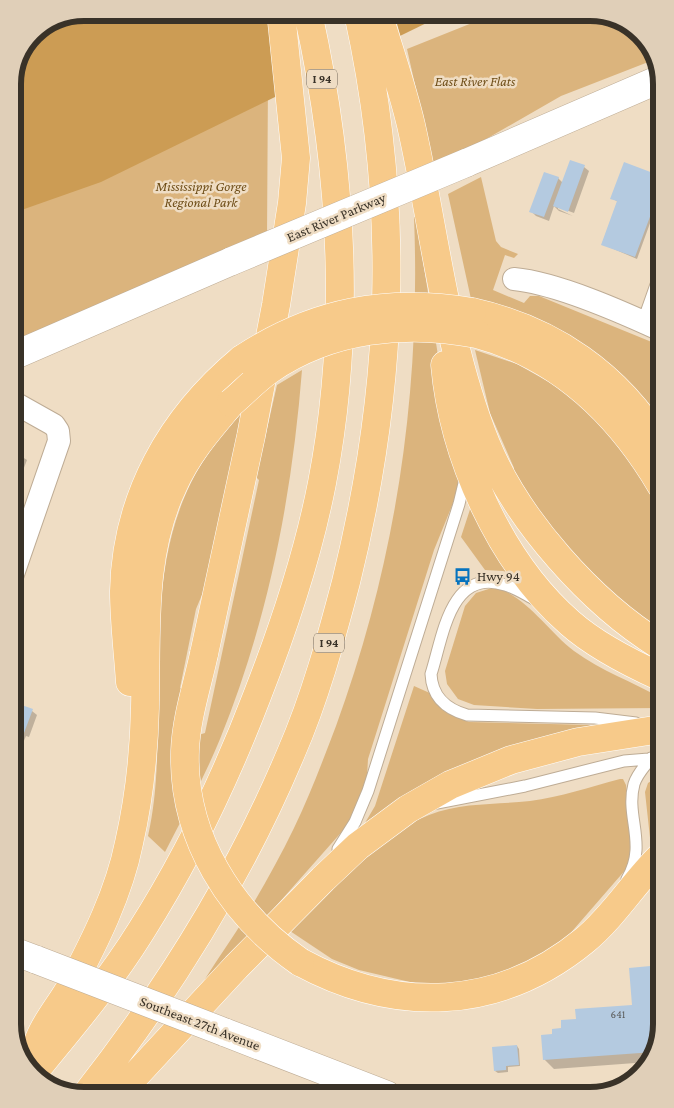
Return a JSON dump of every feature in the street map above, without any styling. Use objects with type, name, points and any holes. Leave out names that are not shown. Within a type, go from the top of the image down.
[{"type":"highway","points":[[282,21],[296,158],[276,305],[251,436],[187,732],[185,756],[188,793],[202,844],[224,885],[242,912],[269,939],[300,962],[346,984],[382,994],[439,998],[480,994],[518,981],[556,960],[585,940],[653,866]]},
{"type":"highway","name":"I 94","points":[[38,1066],[121,962],[178,868],[243,733],[287,611],[322,485],[336,381],[340,247],[332,147],[324,88],[310,21]]},
{"type":"highway","name":"I 94","points":[[92,1087],[160,997],[232,875],[293,750],[323,665],[361,519],[381,384],[387,312],[388,230],[378,133],[359,21]]},
{"type":"highway","points":[[380,21],[411,124],[436,254],[463,377],[486,444],[498,469],[523,509],[567,566],[607,606],[653,639]]},
{"type":"highway","points":[[436,254],[445,369],[450,398],[476,487],[504,543],[534,584],[560,613],[597,642],[653,672]]},
{"type":"highway","points":[[137,800],[124,590],[134,519],[147,479],[166,442],[199,398],[242,358],[290,330],[352,311],[396,306],[420,306],[475,323],[499,340],[522,350],[578,385],[618,422],[653,472]]},
{"type":"highway","points":[[32,1059],[42,1032],[70,988],[108,910],[129,846],[137,800],[145,709],[148,586],[155,539],[172,487],[182,468],[202,437],[231,403],[267,371],[290,357],[340,336],[395,327],[475,323],[527,328],[580,357],[621,392],[653,433]]},
{"type":"highway","points":[[115,1087],[135,1076],[236,967],[358,846],[408,809],[450,785],[511,760],[578,742],[653,730]]},
{"type":"street","name":"East River Parkway","points":[[21,353],[653,82]]},
{"type":"street","points":[[514,279],[532,281],[653,326]]},
{"type":"street","points":[[21,406],[54,425],[58,431],[60,441],[21,551]]},
{"type":"street","name":"Southeast 27th Avenue","points":[[25,955],[364,1087]]},
{"type":"lane","points":[[299,904],[346,838],[364,800],[459,504],[468,464]]},
{"type":"lane","points":[[560,613],[505,584],[479,582],[460,593],[454,604],[431,674],[431,685],[443,705],[467,715],[595,718],[653,727]]},
{"type":"lane","points":[[408,809],[525,786],[614,763],[653,758]]},
{"type":"lane","points":[[616,908],[622,887],[631,872],[636,858],[637,834],[633,796],[634,784],[640,771],[653,760]]},
{"type":"green space","name":"East River Flats","points":[[477,21],[594,21],[602,22],[625,32],[642,49],[648,62],[561,96],[434,169],[407,49]]},
{"type":"green space","name":"Mississippi Gorge Regional Park","points":[[268,79],[267,237],[21,344],[21,203]]},
{"type":"green space","points":[[481,177],[496,241],[501,247],[518,254],[514,258],[505,255],[493,290],[524,303],[530,296],[539,296],[653,343],[653,423],[471,299],[448,194]]},
{"type":"green space","points":[[414,217],[416,217],[443,387],[462,481],[434,550],[368,759],[367,777],[357,811],[346,827],[269,914],[201,986],[255,901],[300,816],[336,726],[357,664],[389,539],[400,476],[408,412],[413,347]]},
{"type":"green space","points":[[475,350],[517,364],[556,386],[586,409],[633,459],[653,492],[653,626],[589,574],[554,535],[513,471],[514,468],[490,413]]},
{"type":"green space","points":[[302,370],[292,465],[284,511],[275,558],[252,649],[214,754],[165,852],[148,836],[157,770],[161,598],[167,557],[177,518],[192,480],[215,443],[247,408],[207,583],[196,609],[180,688],[184,689],[176,742],[205,733],[259,480],[256,477],[277,385]]},
{"type":"green space","points":[[476,491],[516,575],[503,571],[485,570],[461,537]]},
{"type":"green space","points":[[495,587],[507,592],[527,607],[564,643],[584,658],[653,694],[653,708],[537,709],[474,705],[458,699],[447,684],[445,671],[465,606],[476,593]]},
{"type":"green space","points":[[414,686],[432,694],[438,705],[447,713],[469,722],[591,725],[362,828],[375,806]]},
{"type":"green space","points":[[623,779],[626,785],[633,846],[627,868],[568,936],[535,960],[492,977],[462,983],[414,983],[359,970],[332,959],[287,929],[335,881],[372,849],[391,835],[429,815],[466,806],[541,799]]},
{"type":"green space","points":[[653,780],[652,856],[645,792],[648,783]]},
{"type":"shaded area","points":[[84,21],[431,21],[101,182],[21,210],[21,80],[23,68],[34,46],[49,32],[60,26]]},
{"type":"pier","points":[[276,21],[396,21],[401,38],[285,95]]},
{"type":"building","points":[[570,160],[585,165],[568,212],[553,206]]},
{"type":"building","points":[[624,162],[653,173],[653,215],[651,214],[635,257],[601,245],[617,201],[610,199]]},
{"type":"building","points":[[544,172],[559,177],[544,217],[529,212]]},
{"type":"building","points":[[21,705],[33,709],[24,733],[21,732]]},
{"type":"building","points":[[653,966],[653,1024],[651,1040],[645,1053],[543,1060],[541,1035],[552,1034],[552,1029],[561,1028],[561,1020],[576,1019],[575,1009],[632,1005],[629,968]]},
{"type":"building","points":[[517,1045],[519,1065],[506,1066],[506,1070],[494,1071],[492,1047]]},
{"type":"place","name":"Hwy 94","points":[[463,576]]}]
